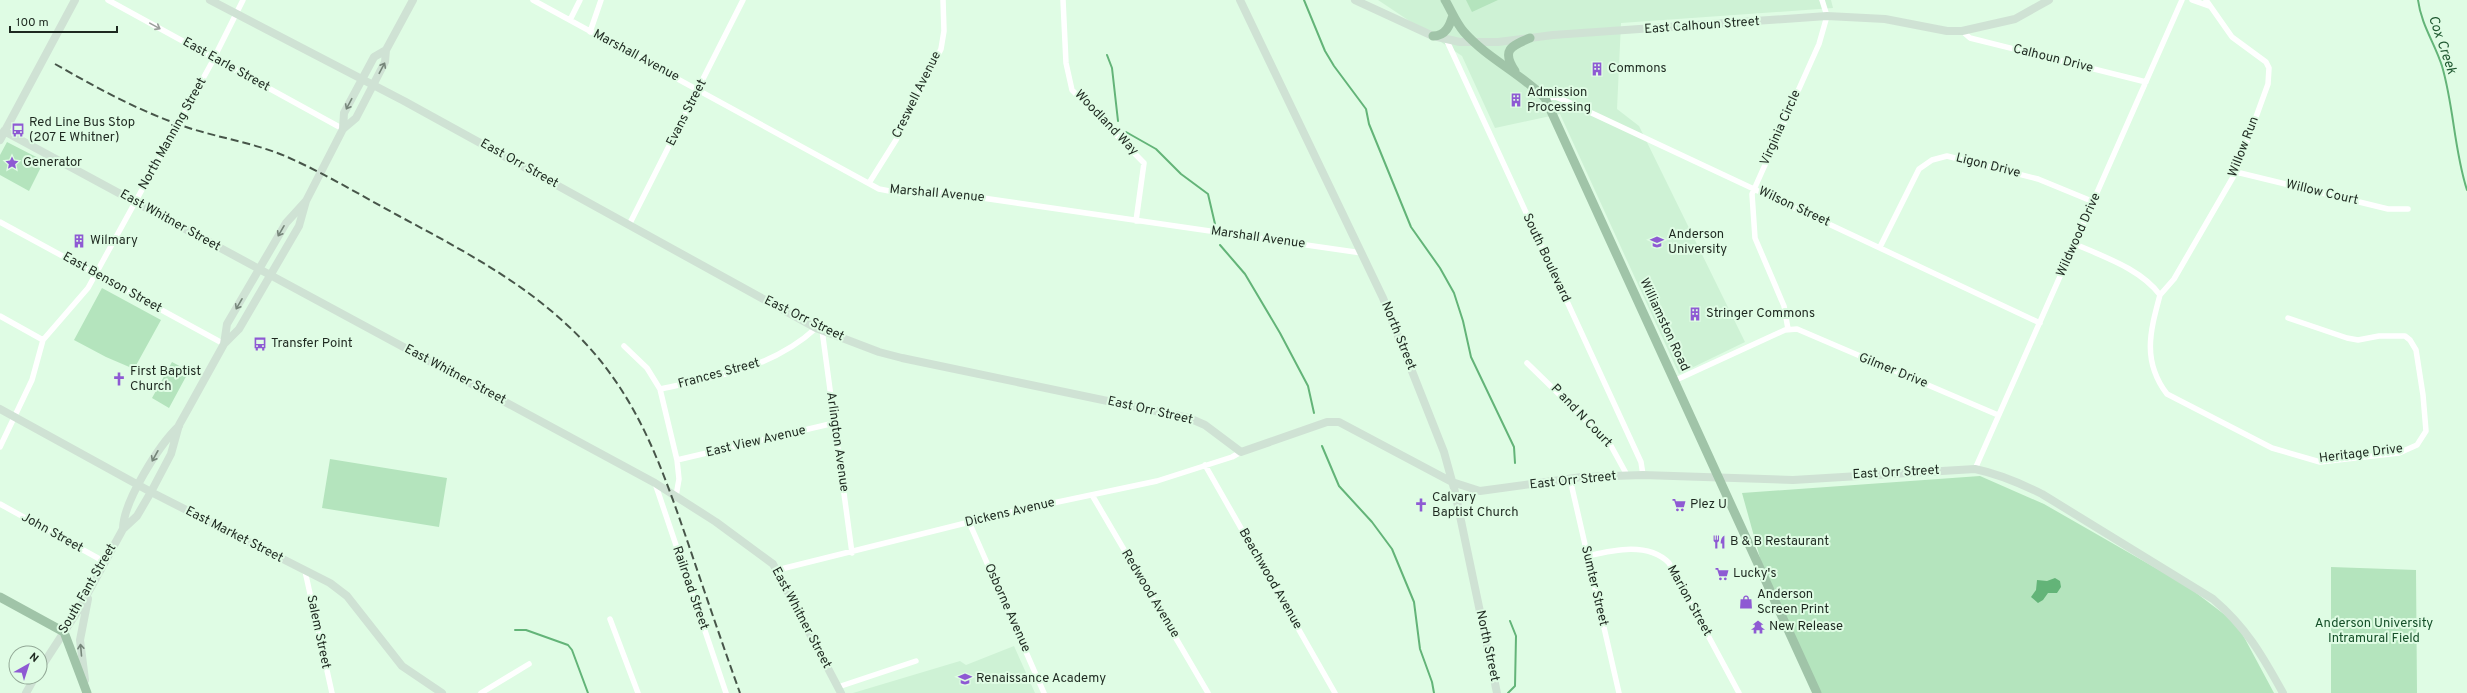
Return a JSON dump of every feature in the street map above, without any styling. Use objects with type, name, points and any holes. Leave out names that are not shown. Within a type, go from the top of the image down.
[{"type":"main road","name":"Williamston Road","points":[[1445,0],[1463,32],[1545,98],[1676,380],[1817,693]]},
{"type":"main road","points":[[1433,36],[1439,36],[1446,31],[1453,15]]},
{"type":"main road","points":[[1517,74],[1511,64],[1508,54],[1513,45],[1530,38]]},
{"type":"main road","points":[[0,597],[64,632],[86,691]]},
{"type":"street","points":[[0,140],[2,130],[75,0]]},
{"type":"street","name":"East Earle Street","points":[[108,0],[343,129]]},
{"type":"street","name":"East Orr Street","points":[[210,0],[373,85],[819,329],[902,358],[1189,418],[1205,424],[1241,452],[1327,422],[1339,422],[1452,482],[1470,490],[1488,492],[1570,479],[1627,475],[1793,480],[1975,469],[2016,481],[2042,494],[2213,599],[2234,616],[2248,633],[2283,693]]},
{"type":"street","name":"North Manning Street","points":[[44,340],[81,299],[96,274],[214,59],[243,0]]},
{"type":"street","points":[[306,201],[343,129],[356,118],[385,62],[386,50],[413,0]]},
{"type":"street","name":"Marshall Avenue","points":[[533,0],[879,189],[900,194],[948,193],[1362,253]]},
{"type":"street","points":[[570,20],[580,0]]},
{"type":"street","points":[[590,32],[601,0]]},
{"type":"street","name":"Evans Street","points":[[629,225],[743,0]]},
{"type":"street","name":"Creswell Avenue","points":[[869,183],[896,140],[941,49],[944,31],[943,0]]},
{"type":"street","name":"Woodland Way","points":[[1063,0],[1066,64],[1072,90],[1144,163],[1136,221]]},
{"type":"street","name":"North Street","points":[[1240,0],[1383,298],[1444,452],[1452,482],[1497,693]]},
{"type":"street","name":"East Calhoun Street","points":[[1355,0],[1447,41],[1475,42],[1827,16],[1885,19],[1947,32],[1962,31],[2015,20],[2049,0]]},
{"type":"street","points":[[1822,0],[1827,16]]},
{"type":"street","name":"Wildwood Drive","points":[[1975,469],[2182,0]]},
{"type":"street","points":[[2192,0],[2209,6]]},
{"type":"street","name":"Willow Run","points":[[2160,295],[2174,279],[2236,172],[2268,84],[2270,68],[2261,57],[2232,37],[2206,0]]},
{"type":"street","name":"Virginia Circle","points":[[1788,329],[1784,306],[1755,238],[1752,194],[1819,44],[1827,16]]},
{"type":"street","name":"Calhoun Drive","points":[[1962,31],[1970,38],[2146,82]]},
{"type":"street","name":"South Boulevard","points":[[1447,41],[1641,462],[1643,475]]},
{"type":"street","points":[[343,129],[344,113],[374,57],[386,50]]},
{"type":"street","name":"Wilson Street","points":[[1545,98],[1555,97],[1566,100],[2040,322]]},
{"type":"street","name":"East Whitner Street","points":[[2,130],[655,483],[716,522],[773,564],[840,690]]},
{"type":"street","name":"Ligon Drive","points":[[1880,247],[1919,169],[1932,160],[1942,157],[1948,156],[1988,165],[2038,179],[2094,202]]},
{"type":"street","name":"Willow Court","points":[[2236,172],[2388,209],[2408,209]]},
{"type":"street","name":"South Fant Street","points":[[224,344],[228,324],[286,223],[306,201]]},
{"type":"street","name":"South Fant Street","points":[[48,657],[92,585],[123,529],[137,516],[151,492],[170,454],[179,425],[224,344],[238,330],[270,276],[298,226],[306,201]]},
{"type":"street","name":"East Benson Street","points":[[0,222],[224,344]]},
{"type":"street","points":[[2075,244],[2127,268],[2153,286],[2160,295]]},
{"type":"street","name":"Heritage Drive","points":[[2160,295],[2153,321],[2150,359],[2156,379],[2167,394],[2191,408],[2272,448],[2320,462],[2399,453],[2417,445],[2426,431],[2423,395],[2417,357],[2410,340],[2405,336],[2379,336],[2358,340],[2347,338],[2288,318]]},
{"type":"street","points":[[0,316],[44,340],[32,380],[16,418],[0,447]]},
{"type":"street","name":"Frances Street","points":[[660,389],[735,372],[765,362],[802,342],[819,329]]},
{"type":"street","name":"Arlington Avenue","points":[[819,329],[852,553]]},
{"type":"street","points":[[1676,380],[1788,329]]},
{"type":"street","name":"Gilmer Drive","points":[[1788,329],[1797,329],[1998,415]]},
{"type":"street","name":"Frances Street","points":[[624,346],[647,368],[660,389],[677,460],[679,479],[676,496]]},
{"type":"street","name":"P and N Court","points":[[1527,363],[1610,444],[1627,475]]},
{"type":"street","name":"East Market Street","points":[[0,409],[151,492],[340,589],[402,666],[442,693]]},
{"type":"street","name":"East View Avenue","points":[[677,460],[834,423]]},
{"type":"street","name":"South Fant Street","points":[[123,529],[125,511],[139,485],[163,443],[179,425]]},
{"type":"street","name":"Dickens Avenue","points":[[776,570],[852,553],[969,522],[1157,481],[1205,466],[1241,452]]},
{"type":"street","name":"Beachwood Avenue","points":[[1205,466],[1335,693]]},
{"type":"street","name":"Sumter Street","points":[[1570,479],[1619,693]]},
{"type":"street","name":"Railroad Street","points":[[655,483],[726,693]]},
{"type":"street","name":"Redwood Avenue","points":[[1092,495],[1208,693]]},
{"type":"street","name":"John Street","points":[[0,504],[105,562]]},
{"type":"street","name":"Osborne Avenue","points":[[969,522],[1044,693]]},
{"type":"street","name":"Marion Street","points":[[1588,556],[1608,551],[1638,549],[1661,555],[1669,563],[1739,693]]},
{"type":"street","name":"Salem Street","points":[[305,571],[332,693]]},
{"type":"street","points":[[86,691],[81,628],[92,585]]},
{"type":"street","points":[[610,619],[638,693]]},
{"type":"street","points":[[840,690],[916,661]]},
{"type":"street","points":[[481,693],[528,664]]},
{"type":"shaded area","name":"Anderson University","points":[[1378,0],[1831,0],[1833,8],[1621,23],[1617,109],[1639,126],[1745,342],[1679,374],[1560,114],[1495,128],[1462,56]]},
{"type":"shaded area","points":[[2055,578],[2060,581],[2061,587],[2057,593],[2048,593],[2043,600],[2038,603],[2031,597],[2036,590],[2037,580],[2047,581]]},
{"type":"shaded area","name":"Renaissance Academy","points":[[1014,646],[1035,693],[853,693],[960,661],[966,665]]},
{"type":"green space","points":[[1466,0],[1498,0],[1472,12]]},
{"type":"green space","points":[[7,142],[44,161],[29,191],[0,175],[0,155]]},
{"type":"green space","points":[[102,288],[161,320],[134,369],[106,357],[74,340]]},
{"type":"green space","points":[[172,362],[189,371],[169,408],[152,398]]},
{"type":"green space","points":[[330,459],[447,478],[439,527],[322,508]]},
{"type":"green space","points":[[1980,476],[2044,504],[2187,586],[2237,624],[2274,693],[1817,693],[1765,576],[1742,493]]},
{"type":"green space","name":"Anderson University Intramural Field","points":[[2331,567],[2416,570],[2417,693],[2331,693]]},
{"type":"waterway","points":[[1304,0],[1325,51],[1334,66],[1366,109],[1369,124],[1411,227],[1440,268],[1454,293],[1463,321],[1471,357],[1514,447],[1515,463]]},
{"type":"waterway","name":"Cox Creek","points":[[2418,0],[2425,26],[2439,58],[2446,81],[2459,160],[2467,190]]},
{"type":"waterway","points":[[1107,55],[1112,68],[1118,121]]},
{"type":"waterway","points":[[1126,132],[1156,149],[1181,174],[1208,194],[1215,224]]},
{"type":"waterway","points":[[1220,245],[1245,274],[1280,333],[1308,386],[1314,413]]},
{"type":"waterway","points":[[1322,446],[1339,486],[1372,522],[1392,549],[1414,602],[1420,649],[1432,682],[1434,693]]},
{"type":"waterway","points":[[1508,693],[1515,686],[1516,636],[1510,621]]},
{"type":"waterway","points":[[515,630],[526,630],[568,645],[572,650],[588,693]]},
{"type":"railway","points":[[55,64],[144,111],[202,132],[258,146],[285,156],[314,170],[487,265],[542,303],[567,325],[591,349],[612,376],[625,395],[647,436],[673,499],[740,693]]},
{"type":"place","name":"Commons","points":[[1597,69]]},
{"type":"place","name":"Admission Processing","points":[[1516,100]]},
{"type":"place","name":"Red Line Bus Stop (207 E Whitner)","points":[[18,130]]},
{"type":"place","name":"Generator","points":[[12,163]]},
{"type":"place","name":"Wilmary","points":[[79,241]]},
{"type":"place","name":"Anderson University","points":[[1657,242]]},
{"type":"place","name":"Stringer Commons","points":[[1695,314]]},
{"type":"place","name":"Transfer Point","points":[[260,344]]},
{"type":"place","name":"First Baptist Church","points":[[119,379]]},
{"type":"place","name":"Calvary Baptist Church","points":[[1421,505]]},
{"type":"place","name":"Plez U","points":[[1679,505]]},
{"type":"place","name":"B & B Restaurant","points":[[1719,542]]},
{"type":"place","name":"Lucky's","points":[[1722,574]]},
{"type":"place","name":"Anderson Screen Print","points":[[1746,602]]},
{"type":"place","name":"New Release","points":[[1758,627]]},
{"type":"place","name":"Renaissance Academy","points":[[965,679]]}]
